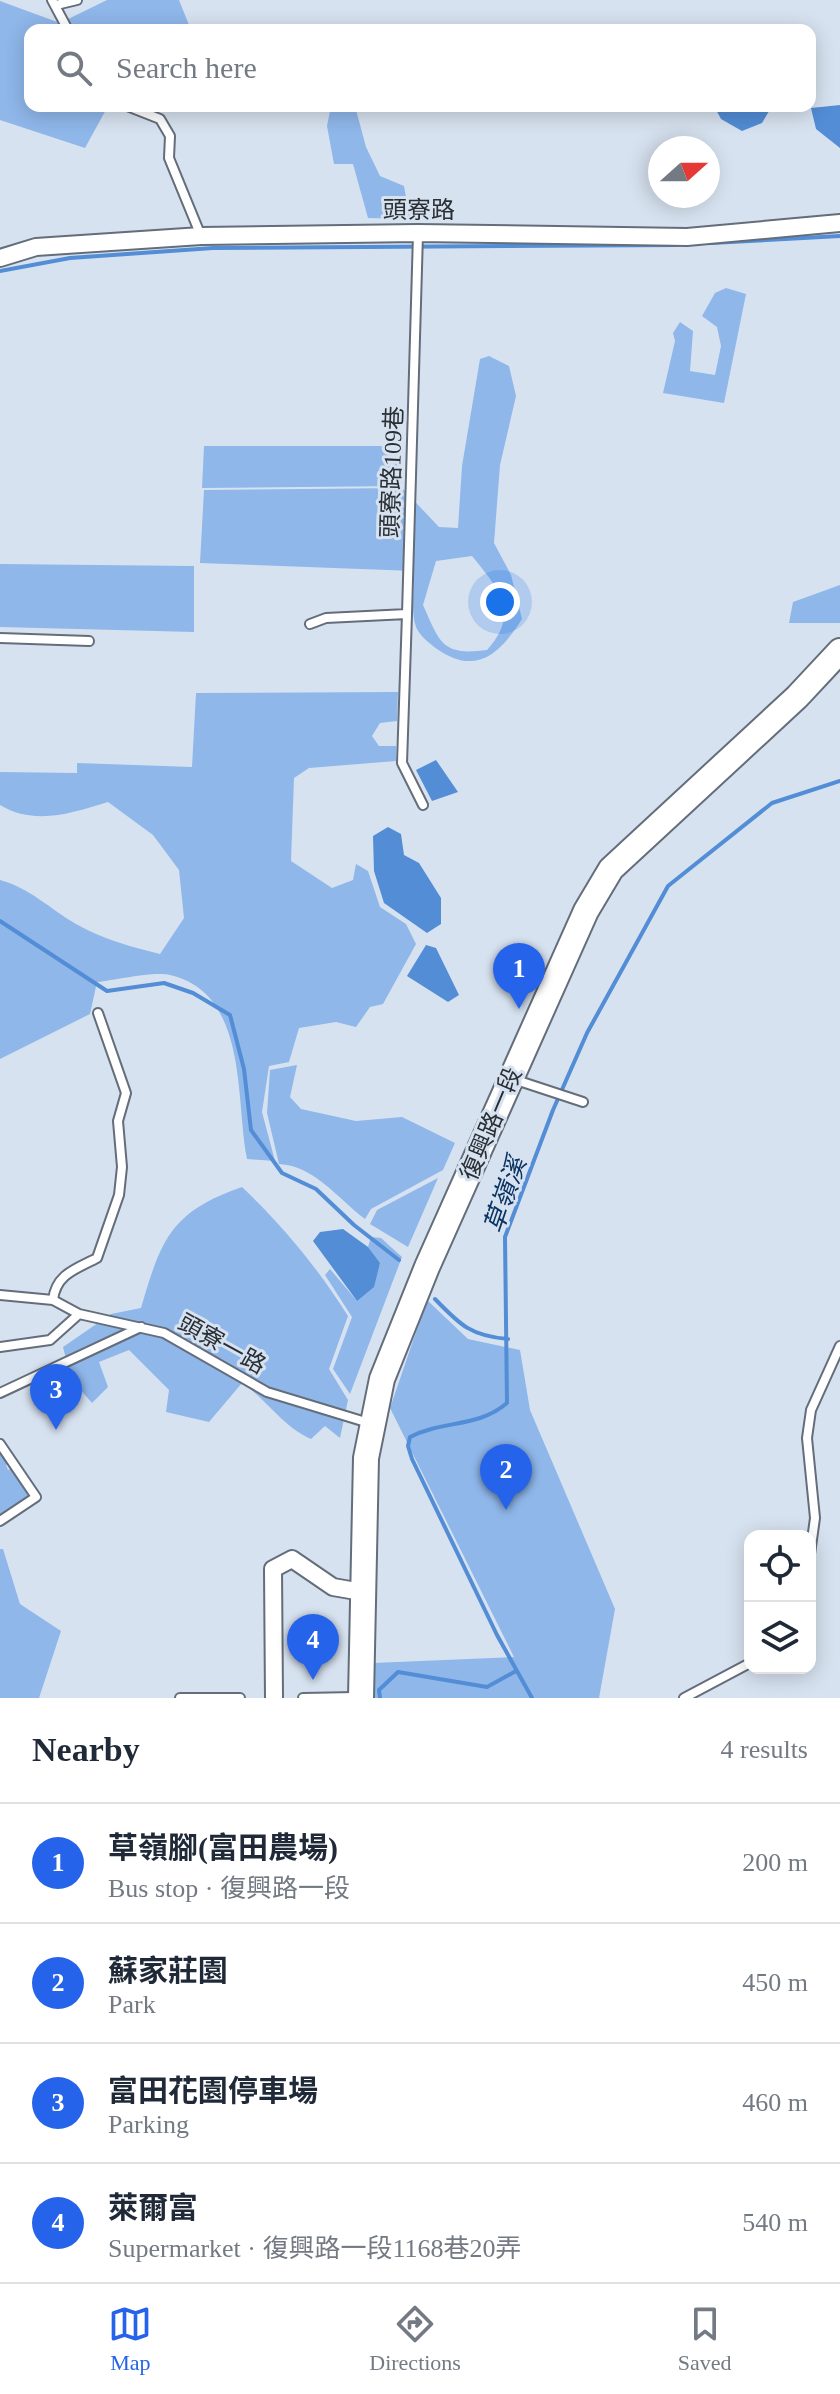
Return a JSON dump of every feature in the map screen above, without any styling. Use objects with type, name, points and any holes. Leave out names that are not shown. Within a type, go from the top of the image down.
[{"type":"main road","name":"復興路一段","points":[[361,1697],[363,1510],[371,1423],[382,1379],[427,1267],[586,911],[611,869],[797,697],[840,651]]},
{"type":"street","name":"頭寮路","points":[[0,258],[36,247],[201,236],[418,233],[687,237],[840,223]]},
{"type":"street","points":[[274,1698],[273,1569],[292,1559],[333,1587],[362,1592]]},
{"type":"lane","points":[[65,24],[54,2],[77,0]]},
{"type":"lane","points":[[142,112],[160,119],[170,136],[169,158],[201,236]]},
{"type":"lane","name":"頭寮路109巷","points":[[418,233],[402,763],[423,805]]},
{"type":"lane","points":[[310,624],[326,618],[407,614]]},
{"type":"lane","points":[[0,638],[89,641]]},
{"type":"lane","points":[[53,1300],[55,1287],[62,1276],[97,1258],[119,1195],[122,1167],[118,1121],[126,1093],[98,1013]]},
{"type":"lane","points":[[511,1079],[583,1102]]},
{"type":"lane","name":"頭寮一路","points":[[0,1295],[53,1300],[79,1314],[164,1333],[267,1392],[371,1423]]},
{"type":"lane","points":[[0,1347],[50,1340],[79,1314]]},
{"type":"lane","points":[[0,1393],[142,1327]]},
{"type":"lane","points":[[813,1530],[815,1518],[807,1438],[811,1410],[840,1346]]},
{"type":"lane","points":[[0,1444],[36,1497],[0,1521]]},
{"type":"lane","points":[[684,1698],[744,1666]]},
{"type":"lane","points":[[303,1698],[361,1697]]},
{"type":"lane","points":[[180,1698],[240,1698]]},
{"type":"shaded area","points":[[107,0],[179,0],[189,24],[24,24],[24,112],[105,112],[85,148],[0,120],[0,1],[60,23]]},
{"type":"shaded area","points":[[840,105],[840,148],[816,129],[812,112],[816,112],[816,107]]},
{"type":"shaded area","points":[[330,112],[357,112],[366,147],[380,176],[404,186],[410,219],[368,218],[353,164],[334,164],[327,126]]},
{"type":"shaded area","points":[[717,112],[768,112],[762,123],[742,131],[721,119]]},
{"type":"shaded area","points":[[726,288],[746,294],[724,403],[663,393],[675,341],[673,333],[680,322],[693,331],[690,371],[715,375],[721,346],[717,327],[702,316],[715,293]]},
{"type":"shaded area","points":[[489,356],[509,366],[516,396],[500,465],[494,543],[511,575],[522,619],[505,642],[487,657],[464,661],[451,657],[437,649],[417,630],[413,606],[414,571],[200,563],[204,490],[402,488],[439,527],[458,528],[462,466],[480,359]],"holes":[[[472,556],[502,601],[503,624],[487,650],[460,651],[444,644],[439,638],[423,605],[436,561]]]},
{"type":"shaded area","points":[[204,446],[402,446],[402,486],[202,488]]},
{"type":"shaded area","points":[[0,564],[194,566],[194,632],[0,627]]},
{"type":"shaded area","points":[[840,585],[840,623],[789,623],[793,602]]},
{"type":"shaded area","points":[[398,692],[397,721],[380,723],[372,736],[379,746],[396,746],[396,761],[309,768],[294,778],[291,861],[332,888],[353,880],[356,864],[368,871],[380,907],[406,924],[416,944],[383,1004],[370,1007],[356,1027],[336,1022],[299,1028],[289,1062],[269,1066],[262,1112],[275,1161],[247,1159],[234,1052],[226,1026],[214,1003],[195,986],[170,975],[97,982],[90,1014],[0,1059],[0,880],[30,893],[86,929],[160,954],[184,918],[179,870],[153,835],[108,802],[54,816],[13,811],[0,805],[0,772],[77,773],[77,763],[192,767],[196,693]]},
{"type":"shaded area","points":[[436,760],[458,792],[432,801],[416,770]]},
{"type":"shaded area","points":[[388,827],[401,834],[404,855],[419,863],[441,898],[441,924],[427,933],[384,903],[374,871],[373,836]]},
{"type":"shaded area","points":[[426,945],[436,948],[459,995],[448,1002],[407,976]]},
{"type":"shaded area","points":[[297,1065],[290,1097],[301,1109],[356,1121],[402,1117],[455,1143],[443,1170],[371,1209],[365,1219],[315,1177],[304,1170],[279,1164],[267,1113],[270,1070]]},
{"type":"shaded area","points":[[438,1178],[408,1247],[370,1224],[377,1210]]},
{"type":"shaded area","points":[[242,1187],[299,1248],[348,1316],[329,1369],[348,1400],[340,1438],[325,1426],[311,1439],[301,1434],[242,1383],[209,1422],[166,1412],[169,1390],[129,1350],[99,1362],[108,1387],[92,1403],[71,1379],[63,1347],[111,1314],[141,1308],[155,1264],[172,1231],[199,1207]]},
{"type":"shaded area","points":[[343,1229],[368,1247],[380,1263],[374,1287],[357,1301],[313,1241],[320,1232]]},
{"type":"shaded area","points":[[371,1237],[381,1238],[402,1257],[350,1394],[333,1369],[352,1317],[325,1275],[330,1269],[357,1301],[380,1264],[368,1247]]},
{"type":"shaded area","points":[[427,1300],[468,1339],[520,1350],[530,1410],[615,1609],[599,1698],[373,1698],[373,1663],[514,1657],[390,1408]]},
{"type":"shaded area","points":[[0,1445],[11,1463],[6,1465],[8,1470],[13,1468],[32,1502],[0,1519]]},
{"type":"shaded area","points":[[0,1549],[3,1549],[20,1604],[61,1631],[39,1698],[0,1698]]},
{"type":"waterway","points":[[711,243],[840,236]]},
{"type":"waterway","points":[[0,271],[70,258],[213,248],[678,245]]},
{"type":"waterway","name":"草嶺溪","points":[[532,1698],[497,1635],[412,1459],[408,1446],[410,1437],[484,1416],[507,1403],[505,1237],[553,1110],[587,1033],[668,886],[772,803],[840,781]]},
{"type":"waterway","points":[[0,921],[107,991],[164,983],[193,993],[230,1015],[244,1069],[251,1130],[282,1173],[316,1189],[354,1225],[399,1260]]},
{"type":"waterway","points":[[435,1299],[467,1328],[508,1339]]},
{"type":"waterway","points":[[380,1698],[379,1690],[398,1672],[487,1687],[516,1671]]},
{"type":"place","name":"草嶺腳(富田農場)","points":[[519,1009]]},
{"type":"place","name":"富田花園停車場","points":[[56,1430]]},
{"type":"place","name":"蘇家莊園","points":[[506,1510]]},
{"type":"place","name":"萊爾富","points":[[313,1680]]}]
